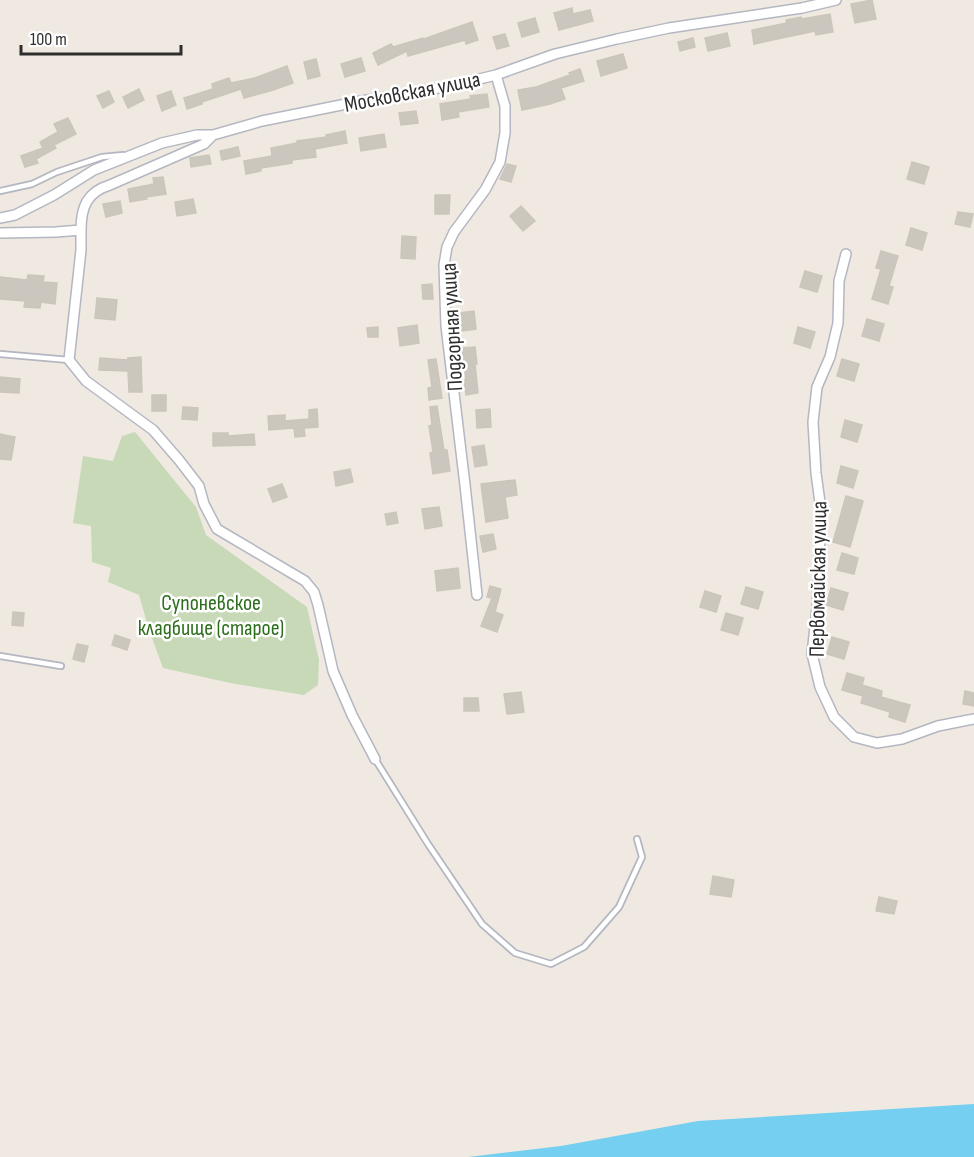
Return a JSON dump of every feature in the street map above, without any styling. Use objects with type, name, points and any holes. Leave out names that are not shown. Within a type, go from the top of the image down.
[{"type":"street","name":"Московская улица","points":[[0,218],[15,215],[54,195],[94,170],[162,143],[196,135],[213,135],[262,121],[356,102],[450,86],[496,75],[555,54],[628,36],[802,8],[836,0]]},
{"type":"street","name":"Подгорная улица","points":[[477,595],[446,326],[444,266],[447,247],[454,232],[485,190],[500,162],[506,133],[504,106],[496,75]]},
{"type":"street","points":[[213,135],[204,144],[100,188],[91,194],[81,215],[81,250],[69,360],[86,381],[153,430],[199,486],[204,504],[217,529],[305,581],[314,592],[333,671],[351,715],[375,759]]},
{"type":"street","points":[[0,233],[81,230]]},
{"type":"street","name":"Первомайская улица","points":[[846,254],[839,281],[838,323],[830,357],[817,387],[813,422],[821,510],[817,608],[812,654],[820,687],[834,717],[854,736],[877,743],[902,739],[938,726],[974,719]]},
{"type":"lane","points":[[0,190],[32,184],[57,172],[102,157],[132,155]]},
{"type":"lane","points":[[0,354],[69,360]]},
{"type":"lane","points":[[0,656],[61,666]]},
{"type":"lane","points":[[375,759],[482,924],[515,953],[551,964],[584,947],[619,907],[642,857],[637,838]]},
{"type":"green space","name":"Супоневское кладбище (старое)","points":[[135,432],[196,507],[206,535],[307,607],[319,660],[318,685],[304,695],[230,683],[163,668],[139,595],[108,582],[111,568],[92,562],[91,526],[73,523],[83,456],[113,461],[122,436]]},
{"type":"water","points":[[974,1104],[974,1157],[468,1157],[561,1146],[698,1121]]},
{"type":"building","points":[[872,0],[876,19],[855,23],[851,4]]},
{"type":"building","points":[[572,8],[573,14],[590,10],[593,21],[559,30],[554,13]]},
{"type":"building","points":[[830,14],[833,32],[816,35],[815,31],[754,44],[752,30],[787,23],[786,20]]},
{"type":"building","points":[[535,18],[539,32],[522,37],[518,23]]},
{"type":"building","points":[[472,22],[478,40],[466,44],[465,40],[408,56],[407,51],[378,65],[373,53],[391,44],[393,47],[424,39]]},
{"type":"building","points":[[727,33],[730,46],[708,51],[705,38]]},
{"type":"building","points":[[505,34],[509,46],[497,49],[493,37]]},
{"type":"building","points":[[693,38],[695,47],[680,51],[678,42]]},
{"type":"building","points":[[623,54],[627,68],[601,76],[597,61]]},
{"type":"building","points":[[361,58],[365,71],[345,77],[341,64]]},
{"type":"building","points":[[316,59],[320,76],[308,79],[304,62]]},
{"type":"building","points":[[287,66],[293,83],[244,98],[241,89],[187,109],[184,98],[213,89],[212,84],[229,78],[231,83],[255,78]]},
{"type":"building","points":[[580,69],[584,81],[561,88],[565,99],[522,110],[518,90],[536,87]]},
{"type":"building","points":[[139,89],[144,100],[128,108],[123,97]]},
{"type":"building","points":[[109,91],[114,102],[103,108],[97,96]]},
{"type":"building","points":[[171,91],[176,105],[162,111],[157,96]]},
{"type":"building","points":[[487,94],[489,107],[458,112],[459,117],[442,120],[440,104]]},
{"type":"building","points":[[416,111],[418,123],[401,125],[399,113]]},
{"type":"building","points":[[68,118],[76,134],[54,145],[56,148],[36,159],[38,163],[25,167],[21,156],[43,148],[40,142],[58,132],[54,124]]},
{"type":"building","points":[[345,131],[347,143],[315,149],[316,157],[292,160],[292,163],[261,168],[261,171],[246,174],[244,161],[272,156],[271,148],[297,143],[297,141],[327,137],[326,135]]},
{"type":"building","points":[[384,134],[386,147],[361,151],[359,138]]},
{"type":"building","points":[[238,147],[240,156],[222,160],[220,151]]},
{"type":"building","points":[[209,155],[211,164],[191,167],[190,158]]},
{"type":"building","points":[[912,162],[929,167],[924,184],[907,179]]},
{"type":"building","points":[[507,164],[516,166],[511,182],[500,179]]},
{"type":"building","points":[[163,177],[166,194],[130,202],[128,189],[154,184],[153,178]]},
{"type":"building","points":[[435,195],[450,195],[449,214],[435,214]]},
{"type":"building","points":[[193,199],[196,213],[177,216],[175,202]]},
{"type":"building","points":[[120,201],[122,213],[106,217],[103,204]]},
{"type":"building","points":[[521,206],[535,221],[523,231],[510,216]]},
{"type":"building","points":[[958,212],[973,214],[970,227],[955,224]]},
{"type":"building","points":[[911,228],[927,233],[922,250],[906,245]]},
{"type":"building","points":[[402,236],[416,237],[415,259],[401,258]]},
{"type":"building","points":[[881,251],[898,256],[889,286],[893,287],[888,304],[872,299],[881,269],[876,268]]},
{"type":"building","points":[[805,271],[822,276],[817,292],[800,287]]},
{"type":"building","points":[[28,275],[44,276],[43,282],[57,283],[55,304],[41,302],[40,308],[24,307],[25,301],[0,299],[0,277],[27,280]]},
{"type":"building","points":[[432,284],[433,299],[423,299],[422,285]]},
{"type":"building","points":[[97,298],[117,300],[115,320],[95,318]]},
{"type":"building","points":[[474,311],[476,329],[462,331],[459,313]]},
{"type":"building","points":[[867,319],[884,324],[879,341],[862,336]]},
{"type":"building","points":[[417,325],[419,343],[400,346],[398,328]]},
{"type":"building","points":[[378,327],[378,337],[368,337],[367,328]]},
{"type":"building","points":[[798,327],[815,332],[810,348],[794,343]]},
{"type":"building","points":[[475,347],[478,393],[466,395],[462,348]]},
{"type":"building","points":[[141,357],[142,392],[129,392],[128,371],[99,370],[100,358],[128,360],[128,358]]},
{"type":"building","points":[[436,359],[442,398],[429,400],[428,388],[432,387],[428,360]]},
{"type":"building","points":[[842,359],[859,364],[854,381],[837,376]]},
{"type":"building","points":[[0,377],[20,379],[19,393],[0,392]]},
{"type":"building","points":[[152,395],[166,395],[166,411],[152,411]]},
{"type":"building","points":[[437,406],[450,471],[433,474],[430,453],[433,452],[429,426],[432,425],[430,407]]},
{"type":"building","points":[[183,407],[198,408],[197,420],[182,419]]},
{"type":"building","points":[[317,409],[318,427],[304,428],[305,436],[295,437],[294,428],[269,430],[268,416],[285,415],[285,421],[309,419],[309,410]]},
{"type":"building","points":[[490,409],[491,427],[477,428],[476,410]]},
{"type":"building","points":[[845,420],[862,425],[857,442],[841,437]]},
{"type":"building","points":[[213,433],[228,433],[228,436],[254,434],[255,445],[213,446]]},
{"type":"building","points":[[0,434],[15,437],[11,460],[0,459]]},
{"type":"building","points":[[484,445],[487,465],[475,467],[472,447]]},
{"type":"building","points":[[841,466],[858,471],[853,488],[837,483]]},
{"type":"building","points":[[350,469],[353,482],[336,486],[334,472]]},
{"type":"building","points":[[515,480],[517,495],[505,497],[508,518],[486,522],[481,484]]},
{"type":"building","points":[[282,484],[287,497],[273,502],[268,489]]},
{"type":"building","points":[[846,496],[863,501],[850,547],[833,542]]},
{"type":"building","points":[[439,507],[442,526],[425,529],[422,509]]},
{"type":"building","points":[[396,512],[398,523],[387,525],[385,514]]},
{"type":"building","points":[[493,534],[496,549],[483,552],[480,536]]},
{"type":"building","points":[[842,553],[858,558],[854,574],[837,570]]},
{"type":"building","points":[[458,568],[460,588],[437,591],[435,571]]},
{"type":"building","points":[[490,586],[501,589],[495,612],[503,615],[497,632],[481,626],[492,598],[487,597]]},
{"type":"building","points":[[746,587],[763,592],[758,609],[741,604]]},
{"type":"building","points":[[831,588],[848,593],[843,610],[826,605]]},
{"type":"building","points":[[705,591],[721,596],[716,612],[700,607]]},
{"type":"building","points":[[13,612],[24,613],[23,626],[12,625]]},
{"type":"building","points":[[726,613],[743,618],[738,635],[721,630]]},
{"type":"building","points":[[115,635],[130,640],[127,650],[112,645]]},
{"type":"building","points":[[832,637],[849,642],[844,659],[827,654]]},
{"type":"building","points":[[77,644],[88,646],[84,662],[73,659]]},
{"type":"building","points":[[847,673],[864,678],[862,685],[882,691],[881,697],[910,705],[905,722],[889,717],[890,712],[861,703],[863,696],[842,690]]},
{"type":"building","points":[[965,691],[974,693],[974,706],[963,704]]},
{"type":"building","points":[[521,692],[524,712],[507,714],[504,694]]},
{"type":"building","points":[[464,698],[478,698],[479,711],[464,711]]},
{"type":"building","points":[[713,876],[734,880],[731,897],[710,894]]},
{"type":"building","points":[[879,897],[897,901],[894,914],[876,911]]}]
